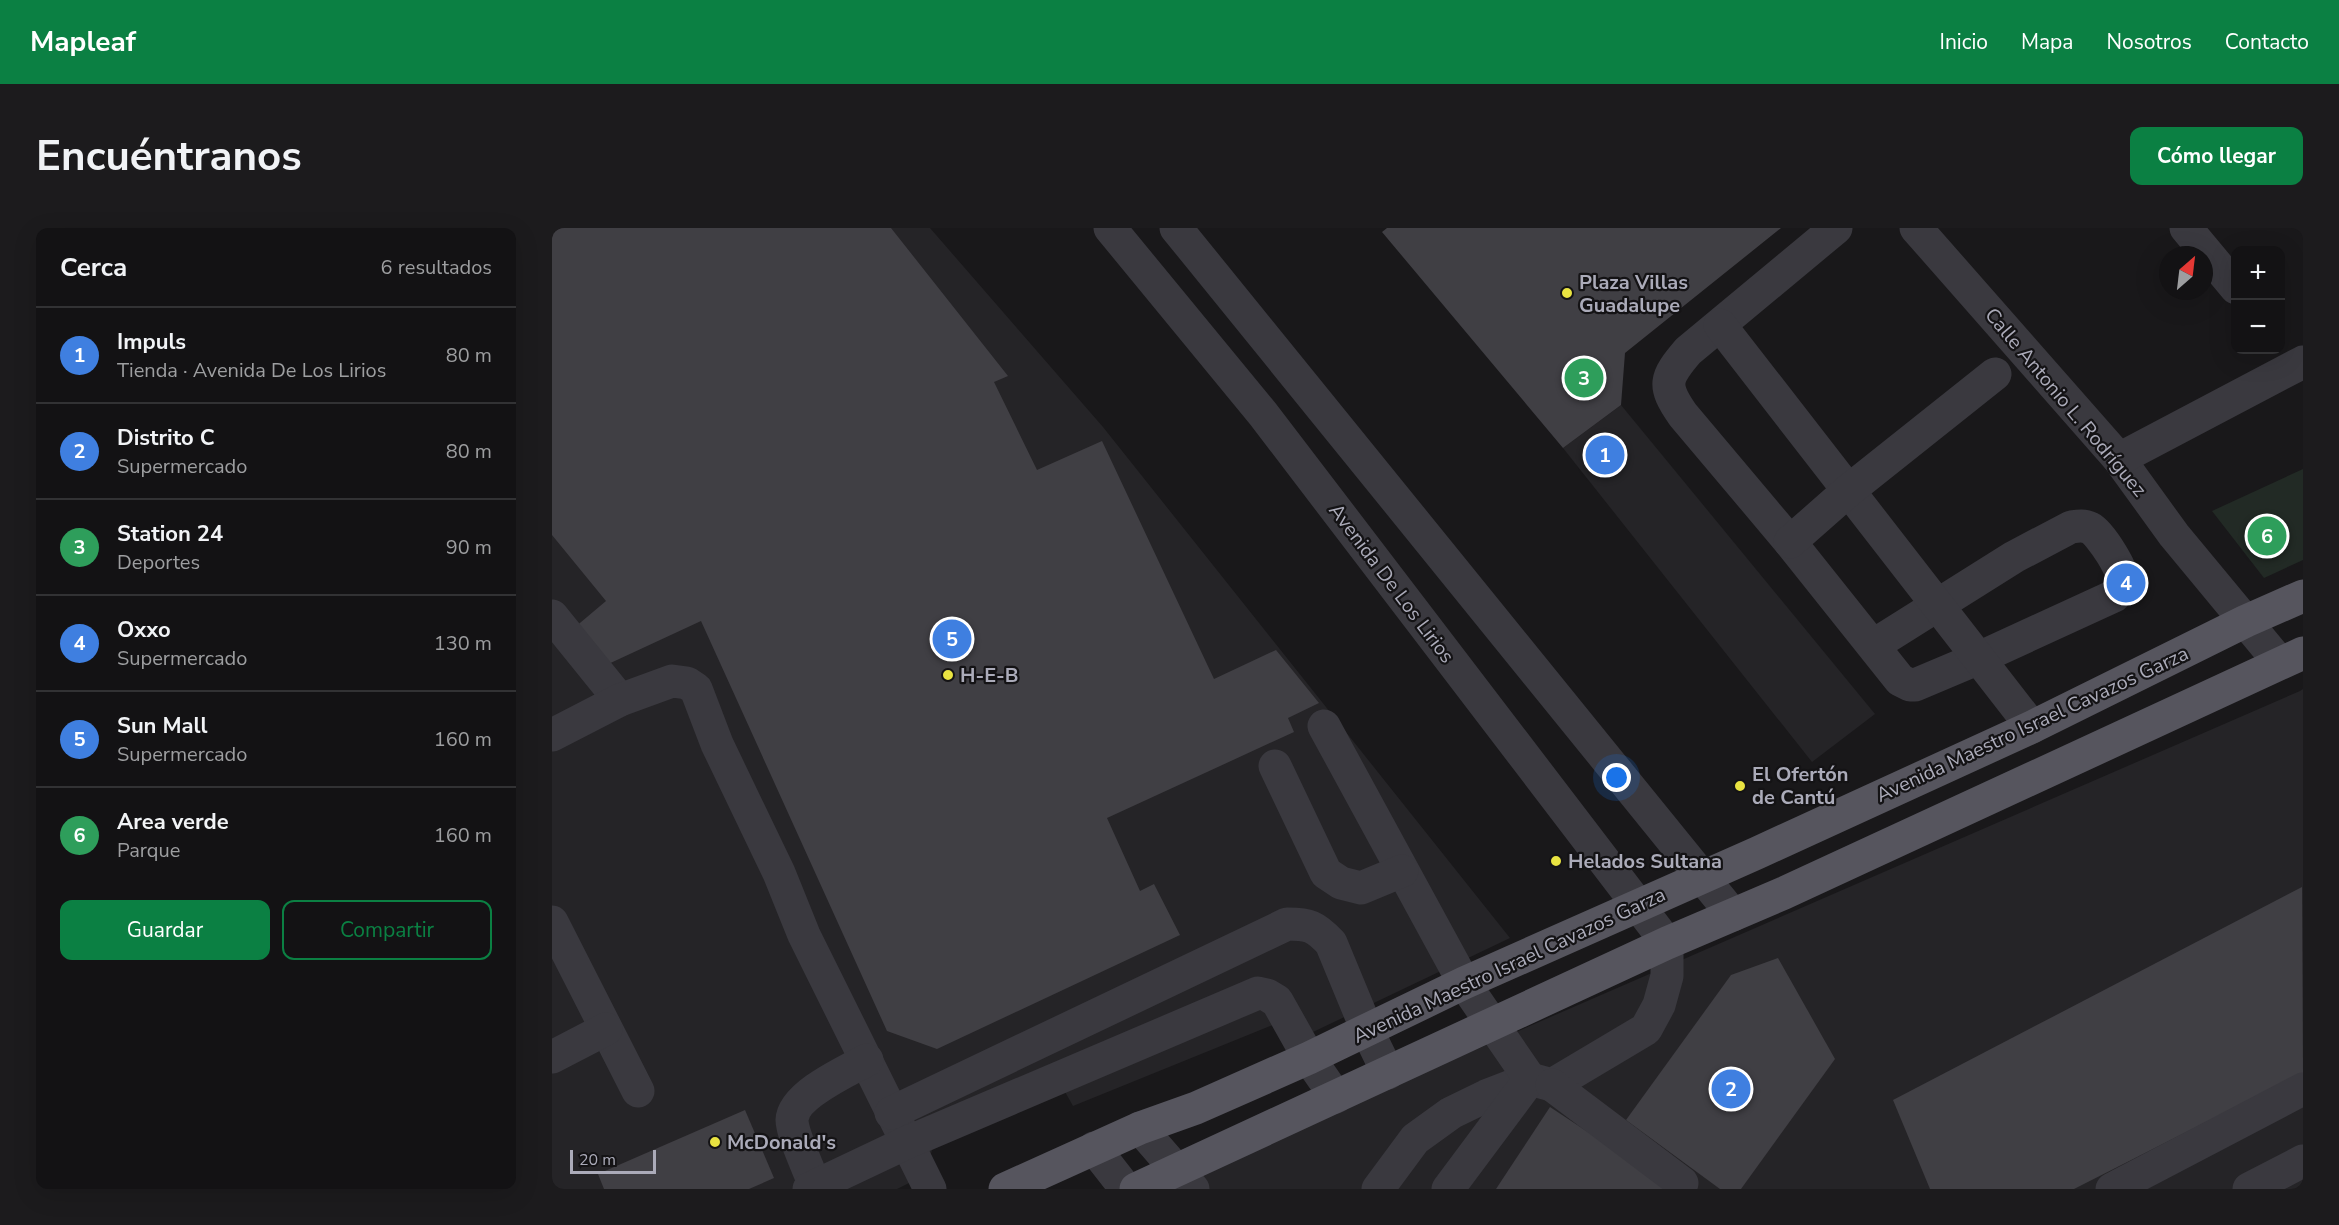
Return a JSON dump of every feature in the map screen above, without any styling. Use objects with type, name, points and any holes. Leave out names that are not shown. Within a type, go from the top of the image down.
[{"type":"main road","name":"Avenida Maestro Israel Cavazos Garza","points":[[1005,1189],[1140,1128],[1196,1108],[1309,1058],[1464,984],[2032,727],[2246,621],[2303,596]]},
{"type":"main road","points":[[1136,1189],[1185,1180],[1336,1097],[2291,658]]},
{"type":"street","name":"Avenida De Los Lirios","points":[[1110,228],[1263,414],[1667,943]]},
{"type":"street","points":[[1176,228],[1733,915]]},
{"type":"street","points":[[1836,228],[1688,351],[1680,360],[1668,384],[1670,397],[1874,645],[1900,680],[1910,685],[1979,658],[2114,596],[2122,587],[2123,577],[2101,538],[2091,528],[2080,525],[2014,558],[1874,645]]},
{"type":"street","name":"Calle Antonio L. Rodríguez","points":[[1916,228],[2119,459],[2174,535],[2246,621],[2291,658]]},
{"type":"street","points":[[2186,228],[2231,283]]},
{"type":"street","points":[[1720,325],[2032,727]]},
{"type":"street","points":[[2119,459],[2294,356]]},
{"type":"street","points":[[1790,542],[1848,491],[1995,374]]},
{"type":"street","points":[[1263,414],[1302,384]]},
{"type":"street","points":[[552,616],[620,700]]},
{"type":"street","points":[[552,735],[620,700],[672,681],[687,683],[696,689],[717,744],[779,873],[804,935],[930,1189]]},
{"type":"street","points":[[1324,726],[1464,984],[1493,1024],[1541,1082],[1682,1183]]},
{"type":"street","points":[[1275,766],[1326,873],[1341,883],[1361,888],[1402,871]]},
{"type":"street","points":[[552,922],[638,1091]]},
{"type":"street","points":[[891,1113],[1287,924],[1307,924],[1331,943],[1367,1030],[1388,1073]]},
{"type":"street","points":[[1378,1189],[1415,1139],[1432,1125],[1477,1100],[1541,1082],[1646,1029],[1659,1005],[1667,976],[1667,943]]},
{"type":"street","points":[[867,1060],[820,1087],[803,1100],[797,1108],[792,1120],[812,1188],[906,1143],[1257,993],[1267,994],[1277,1001],[1309,1058],[1336,1097]]},
{"type":"street","points":[[552,1057],[606,1029]]},
{"type":"street","points":[[1448,1189],[1541,1082]]},
{"type":"street","points":[[2112,1189],[2303,1089]]},
{"type":"street","points":[[1140,1128],[1185,1180]]},
{"type":"street","points":[[1094,1148],[1126,1189]]},
{"type":"street","points":[[2248,1189],[2303,1161]]},
{"type":"shaded area","points":[[552,228],[930,228],[1103,427],[1510,938],[1313,1032],[1295,1016],[1073,1106],[1064,1090],[933,1147],[930,1157],[935,1170],[897,1189],[552,1189]]},
{"type":"shaded area","points":[[1621,405],[1875,714],[1812,762],[1563,448]]},
{"type":"shaded area","points":[[2303,469],[2303,560],[2264,578],[2212,511]]},
{"type":"shaded area","points":[[2303,689],[2303,1189],[1155,1189],[2300,691]]},
{"type":"building","points":[[552,228],[891,228],[1008,376],[994,382],[1037,470],[1102,441],[1214,679],[1276,650],[1319,703],[1288,718],[1294,732],[1107,818],[1140,891],[1154,884],[1180,935],[937,1049],[887,1031],[701,621],[604,666],[574,628],[606,601],[552,535]]},
{"type":"building","name":"Plaza Villas Guadalupe","points":[[1387,228],[1781,228],[1625,353],[1621,405],[1563,448],[1382,232]]},
{"type":"building","points":[[2302,887],[2303,1073],[2074,1189],[1930,1189],[1893,1100]]},
{"type":"building","points":[[1778,958],[1835,1059],[1741,1189],[1720,1189],[1626,1120],[1731,975]]},
{"type":"building","points":[[1550,1107],[1674,1189],[1496,1189]]},
{"type":"building","name":"McDonald's","points":[[745,1110],[774,1178],[749,1189],[604,1189],[598,1174]]},
{"type":"place","name":"Plaza Villas Guadalupe","points":[[1567,293]]},
{"type":"place","name":"Station 24","points":[[1584,378]]},
{"type":"place","name":"Impuls","points":[[1605,455]]},
{"type":"place","name":"Area verde","points":[[2267,536]]},
{"type":"place","name":"Oxxo","points":[[2126,583]]},
{"type":"place","name":"Sun Mall","points":[[952,639]]},
{"type":"place","name":"H-E-B","points":[[948,675]]},
{"type":"place","name":"El Ofertón de Cantú","points":[[1740,786]]},
{"type":"place","name":"Helados Sultana","points":[[1556,861]]},
{"type":"place","name":"Distrito C","points":[[1731,1089]]},
{"type":"place","name":"McDonald's","points":[[715,1142]]}]
